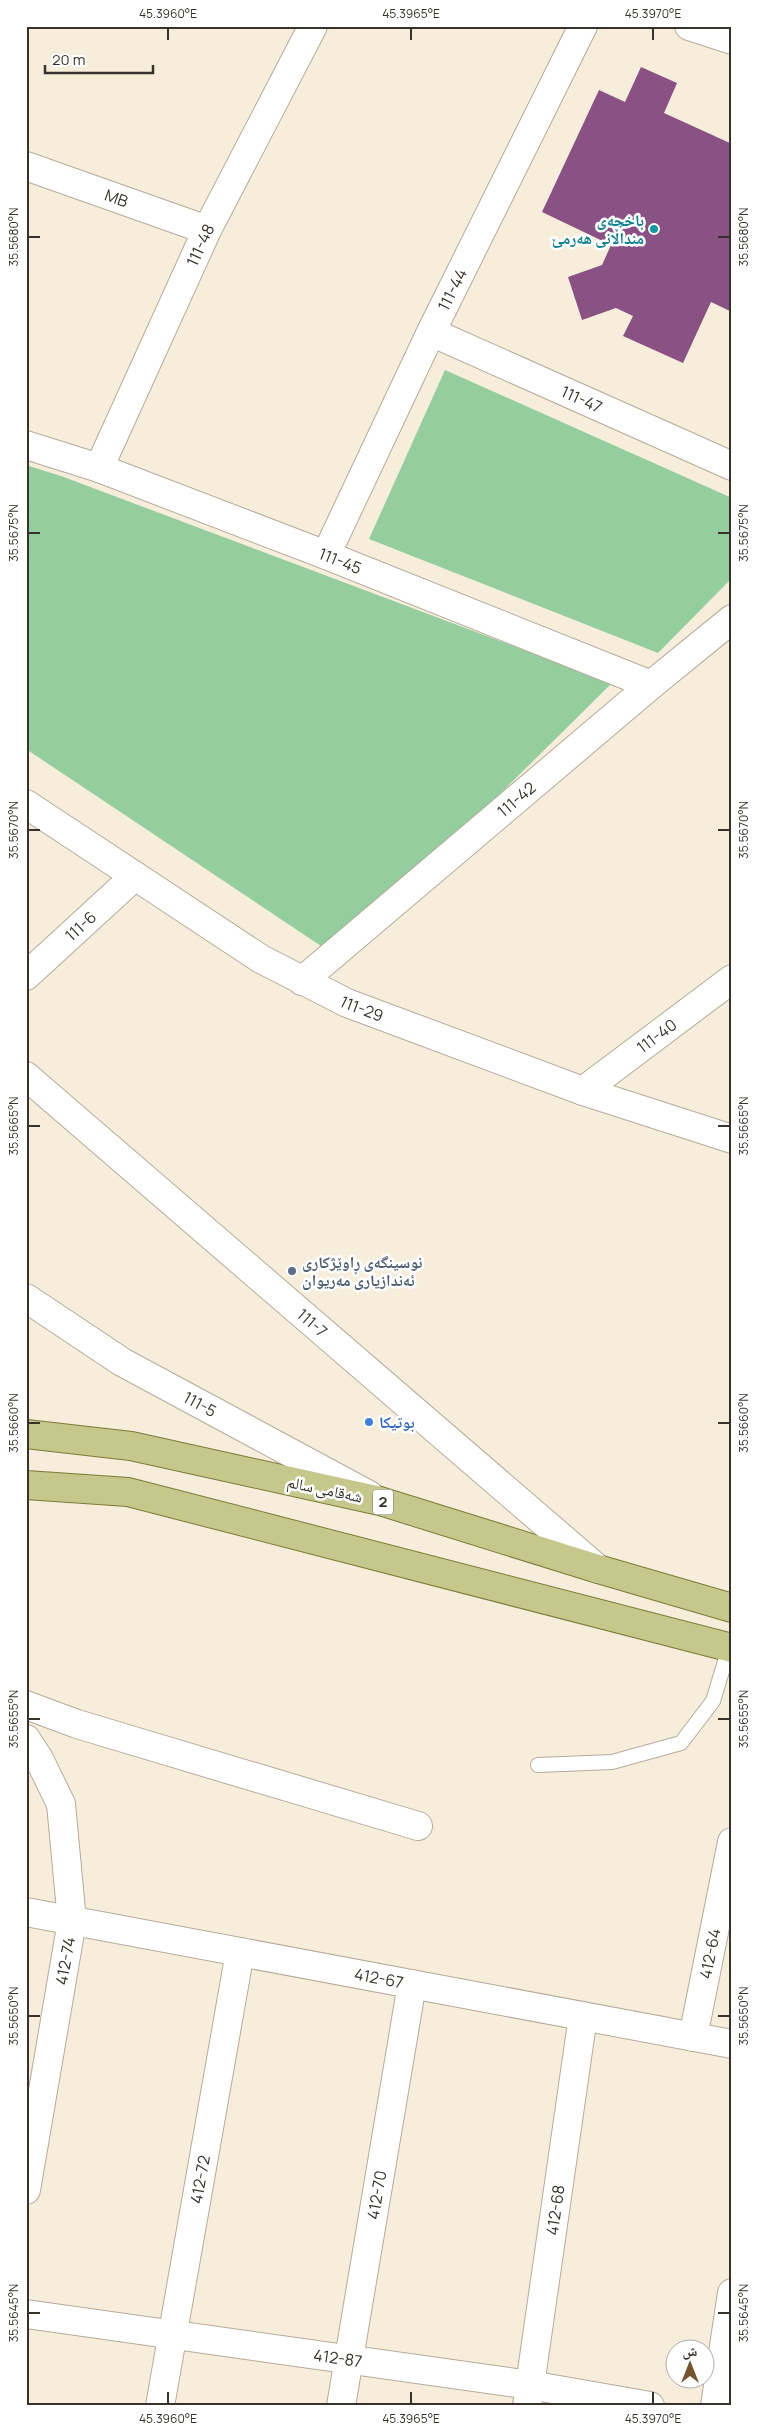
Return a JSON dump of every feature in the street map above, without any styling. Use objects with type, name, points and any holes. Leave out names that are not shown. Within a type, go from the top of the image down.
[{"type":"main road","name":"شەقامی سالم","points":[[26,1434],[132,1446],[380,1501],[598,1569],[732,1608]]},
{"type":"main road","points":[[26,1485],[128,1492],[730,1648]]},
{"type":"street","name":"111-48","points":[[99,468],[207,230],[313,26]]},
{"type":"street","name":"111-44","points":[[326,555],[432,332],[583,26]]},
{"type":"street","points":[[689,26],[732,40]]},
{"type":"street","name":"MB","points":[[26,166],[207,230]]},
{"type":"street","name":"111-47","points":[[432,332],[732,466]]},
{"type":"street","name":"111-45","points":[[26,445],[99,468],[326,555],[652,685]]},
{"type":"street","name":"111-42","points":[[302,981],[732,619]]},
{"type":"street","name":"111-29","points":[[26,804],[253,954],[302,981],[394,1022],[583,1091],[732,1139]]},
{"type":"street","name":"111-6","points":[[26,976],[135,876]]},
{"type":"street","name":"111-40","points":[[583,1091],[732,979]]},
{"type":"street","name":"111-7","points":[[26,1076],[598,1569]]},
{"type":"street","name":"111-5","points":[[26,1298],[122,1362],[380,1501]]},
{"type":"street","points":[[26,1705],[77,1724],[418,1826]]},
{"type":"street","name":"412-74","points":[[26,1739],[39,1759],[61,1804],[72,1920],[26,2190]]},
{"type":"street","name":"412-64","points":[[693,2037],[732,1842]]},
{"type":"street","name":"412-67","points":[[26,1912],[732,2044]]},
{"type":"street","name":"412-72","points":[[160,2406],[171,2334],[240,1952]]},
{"type":"street","name":"412-70","points":[[341,2406],[412,1984]]},
{"type":"street","name":"412-68","points":[[529,2395],[583,2016]]},
{"type":"street","points":[[715,2406],[732,2293]]},
{"type":"street","name":"412-87","points":[[26,2314],[349,2359],[529,2395],[650,2406]]},
{"type":"lane","points":[[538,1765],[612,1762],[681,1743],[714,1700],[730,1648]]},
{"type":"green space","points":[[445,370],[732,498],[732,578],[658,653],[369,539]]},
{"type":"green space","points":[[26,465],[61,476],[612,683],[336,956],[26,749]]},
{"type":"building","name":"باخچەی منداڵانی هەرمێ","points":[[641,67],[677,83],[664,113],[732,144],[732,312],[711,302],[683,363],[623,336],[633,316],[616,308],[582,320],[568,277],[602,265],[611,245],[542,212],[599,90],[625,102]]},
{"type":"place","name":"باخچەی منداڵانی هەرمێ","points":[[654,229]]},
{"type":"place","name":"نوسینگەی ڕاوێژکاری ئەندازیاری مەریوان","points":[[292,1271]]},
{"type":"place","name":"بوتیکا","points":[[369,1422]]}]
